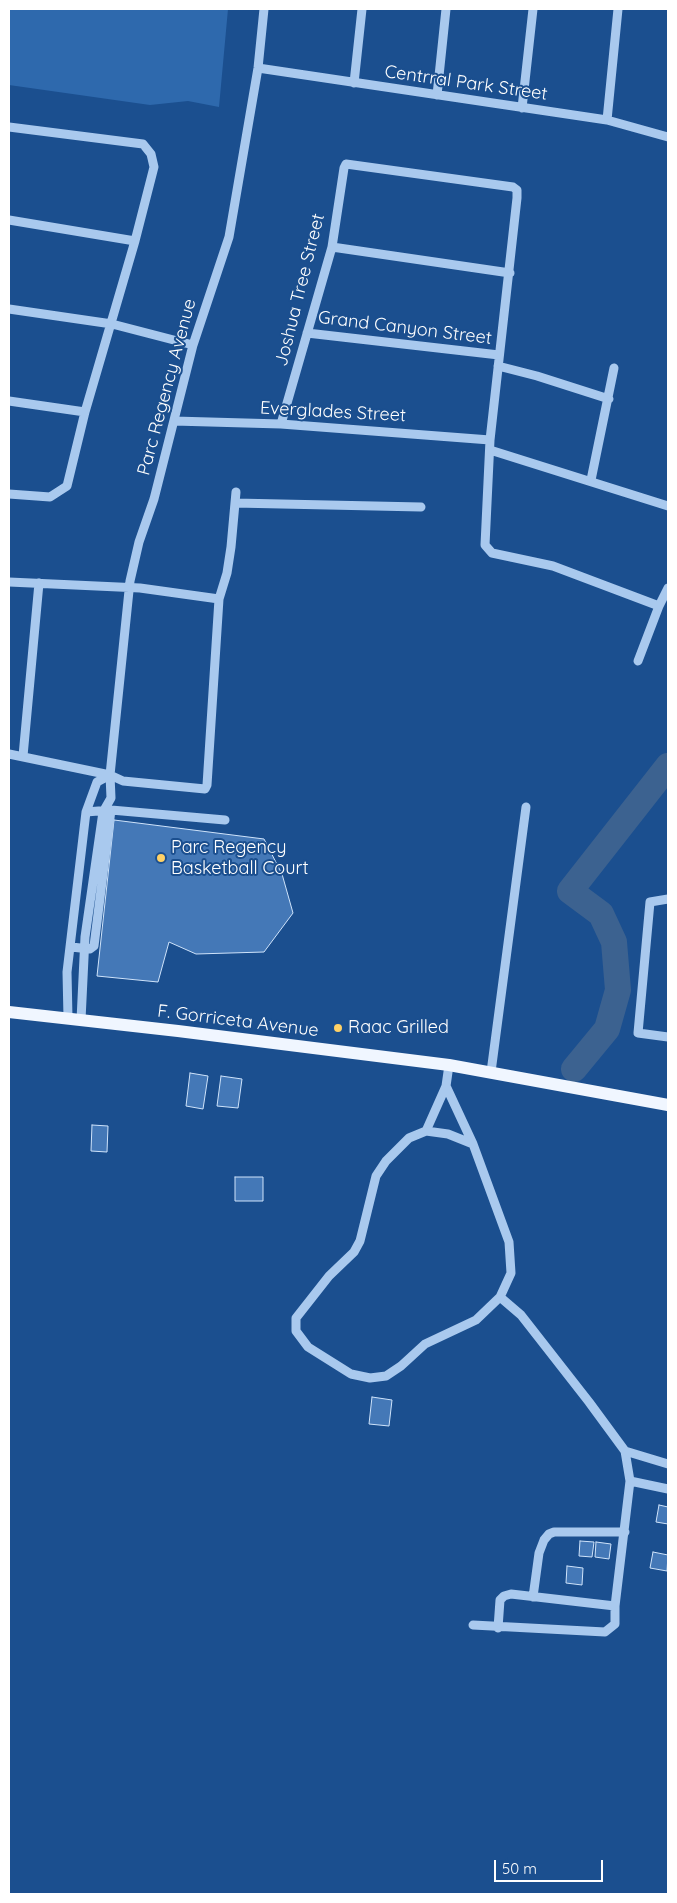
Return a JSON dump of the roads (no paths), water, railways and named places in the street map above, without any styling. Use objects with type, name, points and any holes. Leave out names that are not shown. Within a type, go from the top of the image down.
[{"type":"main road","name":"F. Gorriceta Avenue","points":[[9,1012],[449,1065],[668,1104]]},
{"type":"street","name":"Parc Regency Avenue","points":[[84,949],[90,949],[94,946],[97,933],[107,811],[111,798],[110,775],[126,600],[139,542],[154,499],[193,344],[229,237],[258,68],[264,9]]},
{"type":"street","points":[[354,83],[362,9]]},
{"type":"street","points":[[437,95],[446,9]]},
{"type":"street","points":[[522,108],[533,9]]},
{"type":"street","points":[[607,120],[618,9]]},
{"type":"street","name":"Centrral Park Street","points":[[258,68],[607,120],[668,137]]},
{"type":"street","points":[[9,127],[143,144],[151,154],[154,167],[112,324],[85,412],[69,479],[65,488],[50,497],[9,494]]},
{"type":"street","name":"Joshua Tree Street","points":[[281,424],[332,247],[346,164],[515,188],[517,198],[510,273]]},
{"type":"street","points":[[9,220],[135,241]]},
{"type":"street","points":[[332,247],[510,273],[490,440],[486,548],[496,554],[553,566],[659,606]]},
{"type":"street","points":[[9,309],[112,324],[193,344]]},
{"type":"street","name":"Grand Canyon Street","points":[[308,333],[499,355]]},
{"type":"street","points":[[498,366],[537,376],[608,399]]},
{"type":"street","points":[[590,480],[614,368]]},
{"type":"street","points":[[9,401],[85,412]]},
{"type":"street","name":"Everglades Street","points":[[174,421],[281,424],[490,440]]},
{"type":"street","points":[[490,450],[668,506]]},
{"type":"street","points":[[9,754],[110,775],[123,781],[205,789],[207,785],[218,599],[231,547],[236,492]]},
{"type":"street","points":[[235,503],[421,507]]},
{"type":"street","points":[[9,582],[130,587],[218,599]]},
{"type":"street","points":[[23,756],[39,583]]},
{"type":"street","points":[[638,661],[668,588]]},
{"type":"street","points":[[74,1019],[67,972],[86,812],[97,782],[110,775]]},
{"type":"street","points":[[491,1072],[526,807]]},
{"type":"street","points":[[86,812],[107,811],[225,820]]},
{"type":"street","points":[[668,899],[650,902],[638,1033],[668,1037]]},
{"type":"street","points":[[71,947],[84,949],[74,1019]]},
{"type":"street","points":[[426,1132],[446,1086],[449,1065]]},
{"type":"street","points":[[446,1086],[473,1144],[509,1242],[511,1273],[500,1297],[476,1320],[425,1344],[401,1366],[386,1376],[370,1378],[351,1374],[308,1347],[296,1331],[296,1318],[329,1276],[354,1252],[360,1241],[376,1176],[386,1161],[409,1138],[426,1132],[448,1134],[473,1144]]},
{"type":"street","points":[[474,1626],[605,1632],[615,1624],[615,1606],[630,1481],[625,1451],[521,1315],[500,1297]]},
{"type":"street","points":[[625,1451],[668,1464]]},
{"type":"street","points":[[630,1481],[668,1489]]},
{"type":"street","points":[[533,1597],[538,1553],[549,1534],[554,1532],[625,1532]]},
{"type":"street","points":[[498,1628],[500,1600],[504,1596],[511,1594],[615,1606]]},
{"type":"waterway","points":[[574,1069],[607,1029],[618,990],[614,942],[601,914],[570,891],[668,766]]},
{"type":"place","name":"Parc Regency Basketball Court","points":[[161,858]]},
{"type":"place","name":"Raac Grilled","points":[[338,1028]]}]
